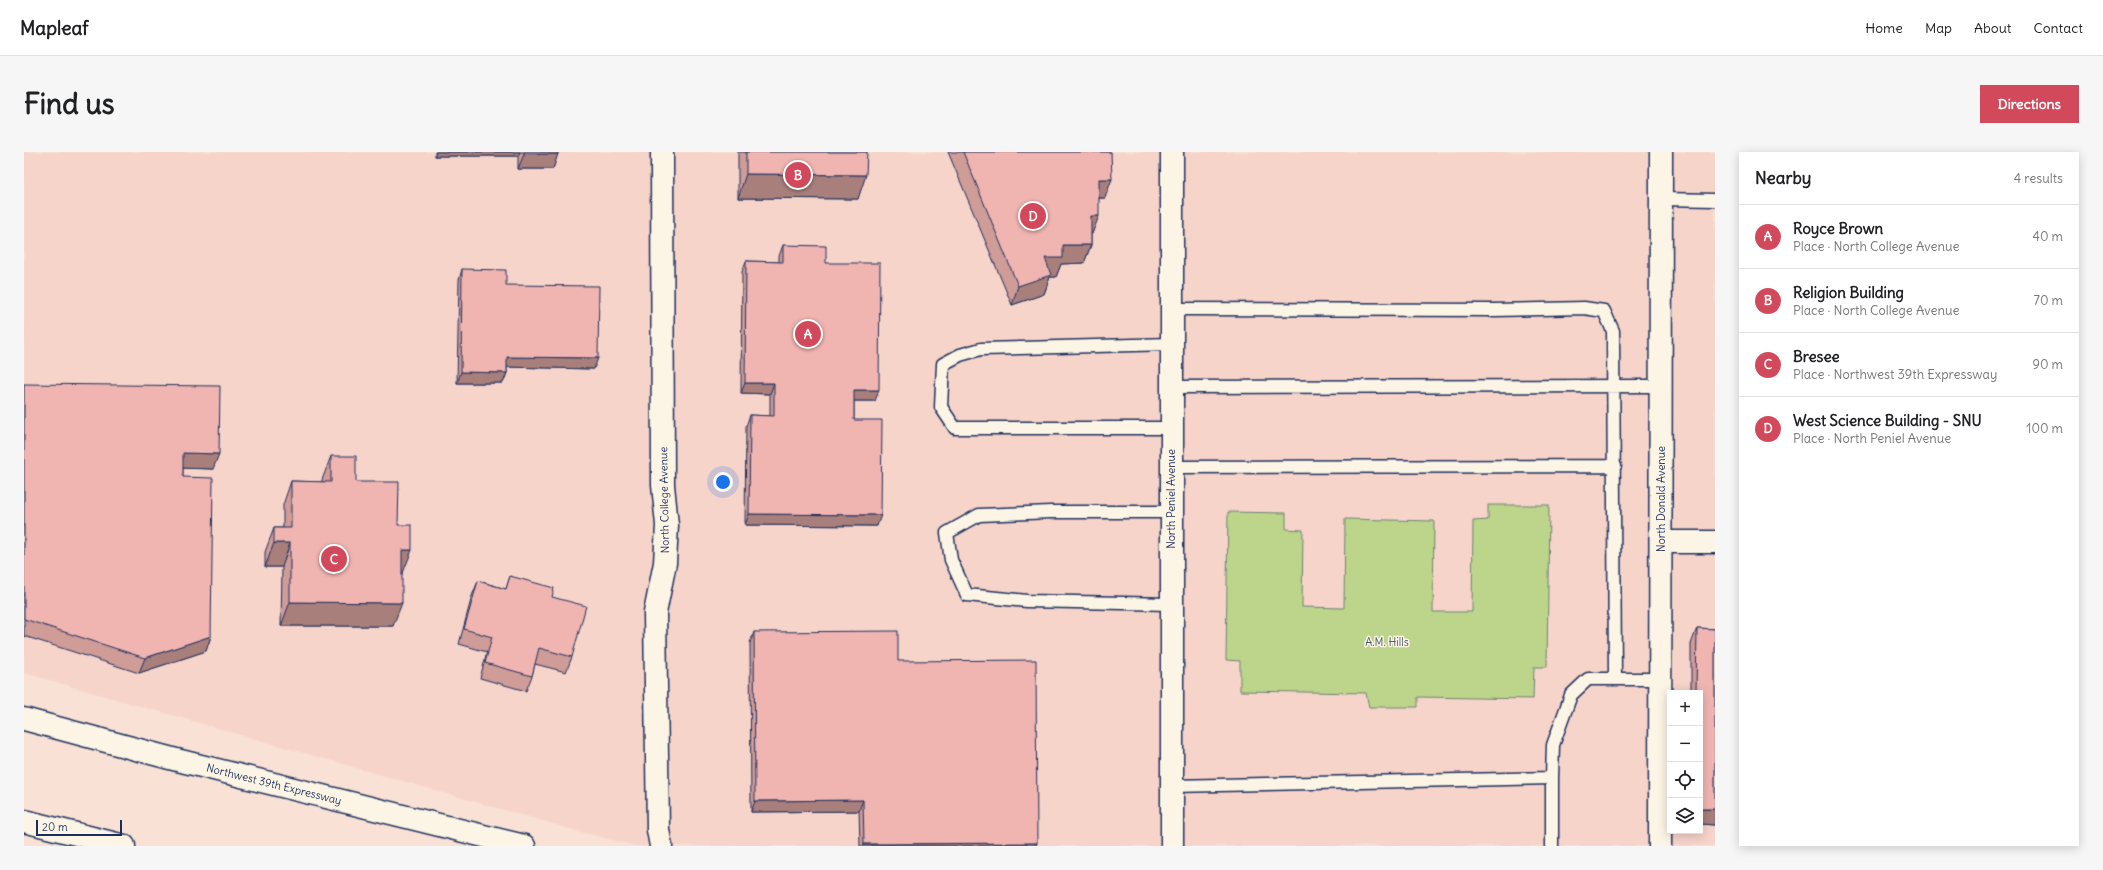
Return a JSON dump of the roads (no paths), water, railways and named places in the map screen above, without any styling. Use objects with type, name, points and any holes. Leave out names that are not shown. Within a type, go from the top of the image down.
[{"type":"main road","name":"North College Avenue","points":[[661,846],[658,830],[654,613],[665,563],[667,525],[663,484],[662,152]]},
{"type":"main road","name":"North Peniel Avenue","points":[[1172,152],[1172,846]]},
{"type":"main road","name":"North Donald Avenue","points":[[1660,846],[1661,152]]},
{"type":"main road","points":[[1661,542],[1715,542]]},
{"type":"main road","name":"Northwest 39th Expressway","points":[[24,719],[173,759],[524,846]]},
{"type":"main road","points":[[24,821],[124,846]]},
{"type":"lane","points":[[1661,199],[1715,200]]},
{"type":"lane","points":[[1172,309],[1494,310],[1584,308],[1604,311],[1613,331],[1615,466],[1615,679]]},
{"type":"lane","points":[[1171,344],[981,349],[960,355],[943,364],[940,407],[955,428],[1171,428]]},
{"type":"lane","points":[[1171,387],[1661,386]]},
{"type":"lane","points":[[1171,467],[1615,466]]},
{"type":"lane","points":[[1171,512],[1050,512],[979,515],[947,533],[951,560],[967,595],[1028,601],[1171,604]]},
{"type":"lane","points":[[1552,846],[1553,745],[1571,695],[1588,679],[1660,679]]},
{"type":"lane","points":[[1172,786],[1552,778]]},
{"type":"place","name":"Religion Building","points":[[798,175]]},
{"type":"place","name":"West Science Building - SNU","points":[[1033,216]]},
{"type":"place","name":"Royce Brown","points":[[808,334]]},
{"type":"place","name":"Bresee","points":[[334,559]]},
{"type":"park label","name":"A.M. Hills","points":[[1387,642]]}]
